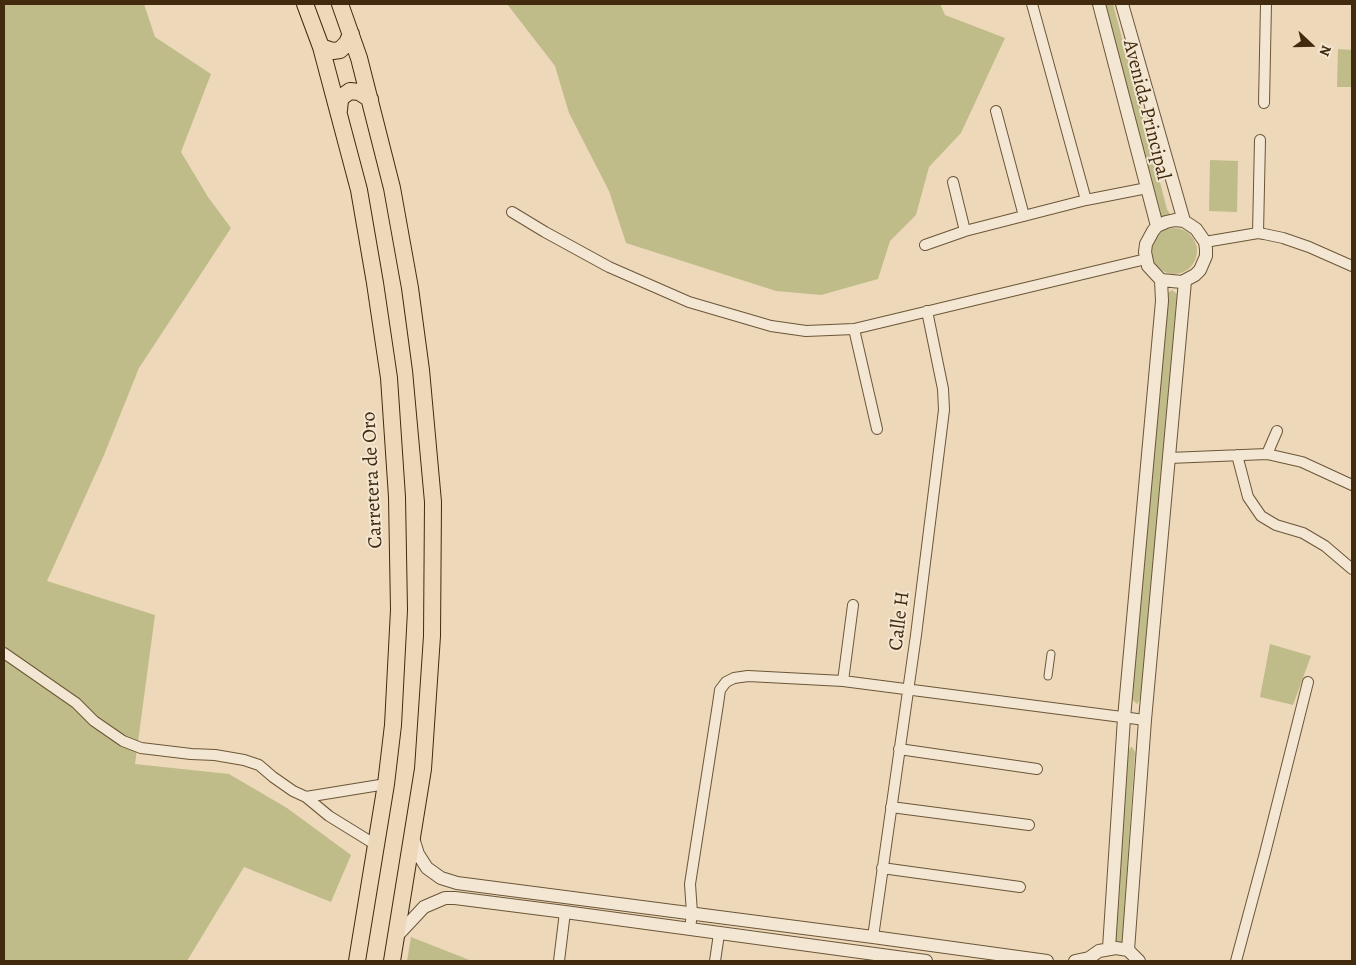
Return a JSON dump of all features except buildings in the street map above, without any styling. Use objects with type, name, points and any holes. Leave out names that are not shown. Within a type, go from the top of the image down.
[{"type":"highway","name":"Carretera de Oro","points":[[305,4],[321,47],[338,110],[358,190],[376,283],[389,378],[397,497],[399,610],[393,725],[386,784],[357,961]]},
{"type":"highway","points":[[340,4],[370,99],[392,188],[422,370],[433,502],[432,636],[423,769],[392,961]]},
{"type":"highway","points":[[321,47],[333,51],[340,50],[347,43],[351,34]]},
{"type":"highway","points":[[338,110],[340,100],[350,92],[359,92],[370,99]]},
{"type":"street","points":[[1032,4],[1086,200]]},
{"type":"street","name":"Avenida Principal","points":[[1099,4],[1157,226]]},
{"type":"street","name":"Avenida Principal","points":[[1122,4],[1184,221]]},
{"type":"street","points":[[1264,103],[1266,4]]},
{"type":"street","points":[[996,111],[1024,216]]},
{"type":"street","points":[[1258,233],[1260,140]]},
{"type":"street","points":[[953,182],[965,231]]},
{"type":"street","points":[[925,245],[965,231],[1086,200],[1147,188]]},
{"type":"street","points":[[512,212],[609,268],[689,302],[771,326],[806,331],[854,329],[1146,259]]},
{"type":"street","points":[[1184,221],[1196,229],[1205,242],[1206,256],[1204,263],[1195,275],[1182,282],[1162,280],[1154,273],[1146,259],[1148,237],[1157,226],[1166,222],[1184,221]]},
{"type":"street","points":[[1205,242],[1258,233],[1283,238],[1309,247],[1352,266]]},
{"type":"street","points":[[1109,948],[1124,718],[1162,301],[1162,280]]},
{"type":"street","points":[[1128,950],[1145,720],[1184,281]]},
{"type":"street","name":"Calle H","points":[[873,937],[909,691],[944,410],[943,388],[926,311]]},
{"type":"street","points":[[854,329],[877,429]]},
{"type":"street","points":[[1268,454],[1277,431]]},
{"type":"street","points":[[1169,458],[1268,454],[1302,462],[1352,485]]},
{"type":"street","points":[[1237,455],[1248,496],[1261,516],[1276,526],[1303,533],[1325,546],[1352,569]]},
{"type":"street","points":[[842,681],[853,605]]},
{"type":"street","points":[[4,653],[76,703],[94,721],[123,741],[141,748],[191,754],[215,754],[259,765],[293,791],[306,797],[329,816],[376,845]]},
{"type":"street","points":[[1048,676],[1050,654]]},
{"type":"street","points":[[690,930],[692,914],[690,884],[720,690],[726,682],[734,678],[748,676],[842,681],[1145,720]]},
{"type":"street","points":[[1236,961],[1308,682]]},
{"type":"street","points":[[899,749],[1037,769]]},
{"type":"street","points":[[306,797],[386,784]]},
{"type":"street","points":[[891,807],[1029,825]]},
{"type":"street","points":[[413,836],[418,854],[427,868],[441,878],[457,883],[1047,961]]},
{"type":"street","points":[[882,868],[1020,887]]},
{"type":"street","points":[[396,937],[424,907],[445,898],[455,898],[719,934],[871,958],[926,961]]},
{"type":"street","points":[[559,961],[565,912]]},
{"type":"street","points":[[716,961],[719,934]]},
{"type":"street","points":[[871,958],[873,937]]},
{"type":"street","points":[[1075,961],[1089,960],[1099,951],[1109,948],[1128,950],[1139,961]]},
{"type":"shaded area","points":[[4,4],[144,4],[155,37],[211,74],[181,152],[208,197],[231,228],[139,368],[104,455],[47,581],[155,615],[135,764],[229,774],[287,808],[351,855],[331,902],[244,867],[187,961],[4,961]]},
{"type":"shaded area","points":[[507,4],[940,4],[945,15],[1005,38],[961,133],[929,167],[916,215],[890,241],[878,279],[821,295],[776,291],[626,243],[609,191],[569,113],[555,66]]},
{"type":"shaded area","points":[[1105,4],[1113,4],[1167,209],[1171,216],[1161,219],[1160,210]]},
{"type":"shaded area","points":[[1338,49],[1352,50],[1352,87],[1337,87]]},
{"type":"shaded area","points":[[1210,160],[1238,161],[1237,212],[1209,211]]},
{"type":"shaded area","points":[[1179,228],[1191,234],[1196,242],[1196,260],[1191,268],[1183,273],[1169,274],[1157,268],[1152,260],[1151,246],[1157,234],[1165,229]]},
{"type":"shaded area","points":[[1172,290],[1177,294],[1141,698],[1137,704],[1132,699],[1168,293]]},
{"type":"shaded area","points":[[1270,644],[1311,656],[1293,705],[1260,697]]},
{"type":"shaded area","points":[[1132,747],[1135,752],[1122,944],[1114,944],[1128,753]]},
{"type":"shaded area","points":[[411,937],[439,948],[472,961],[407,961]]}]
